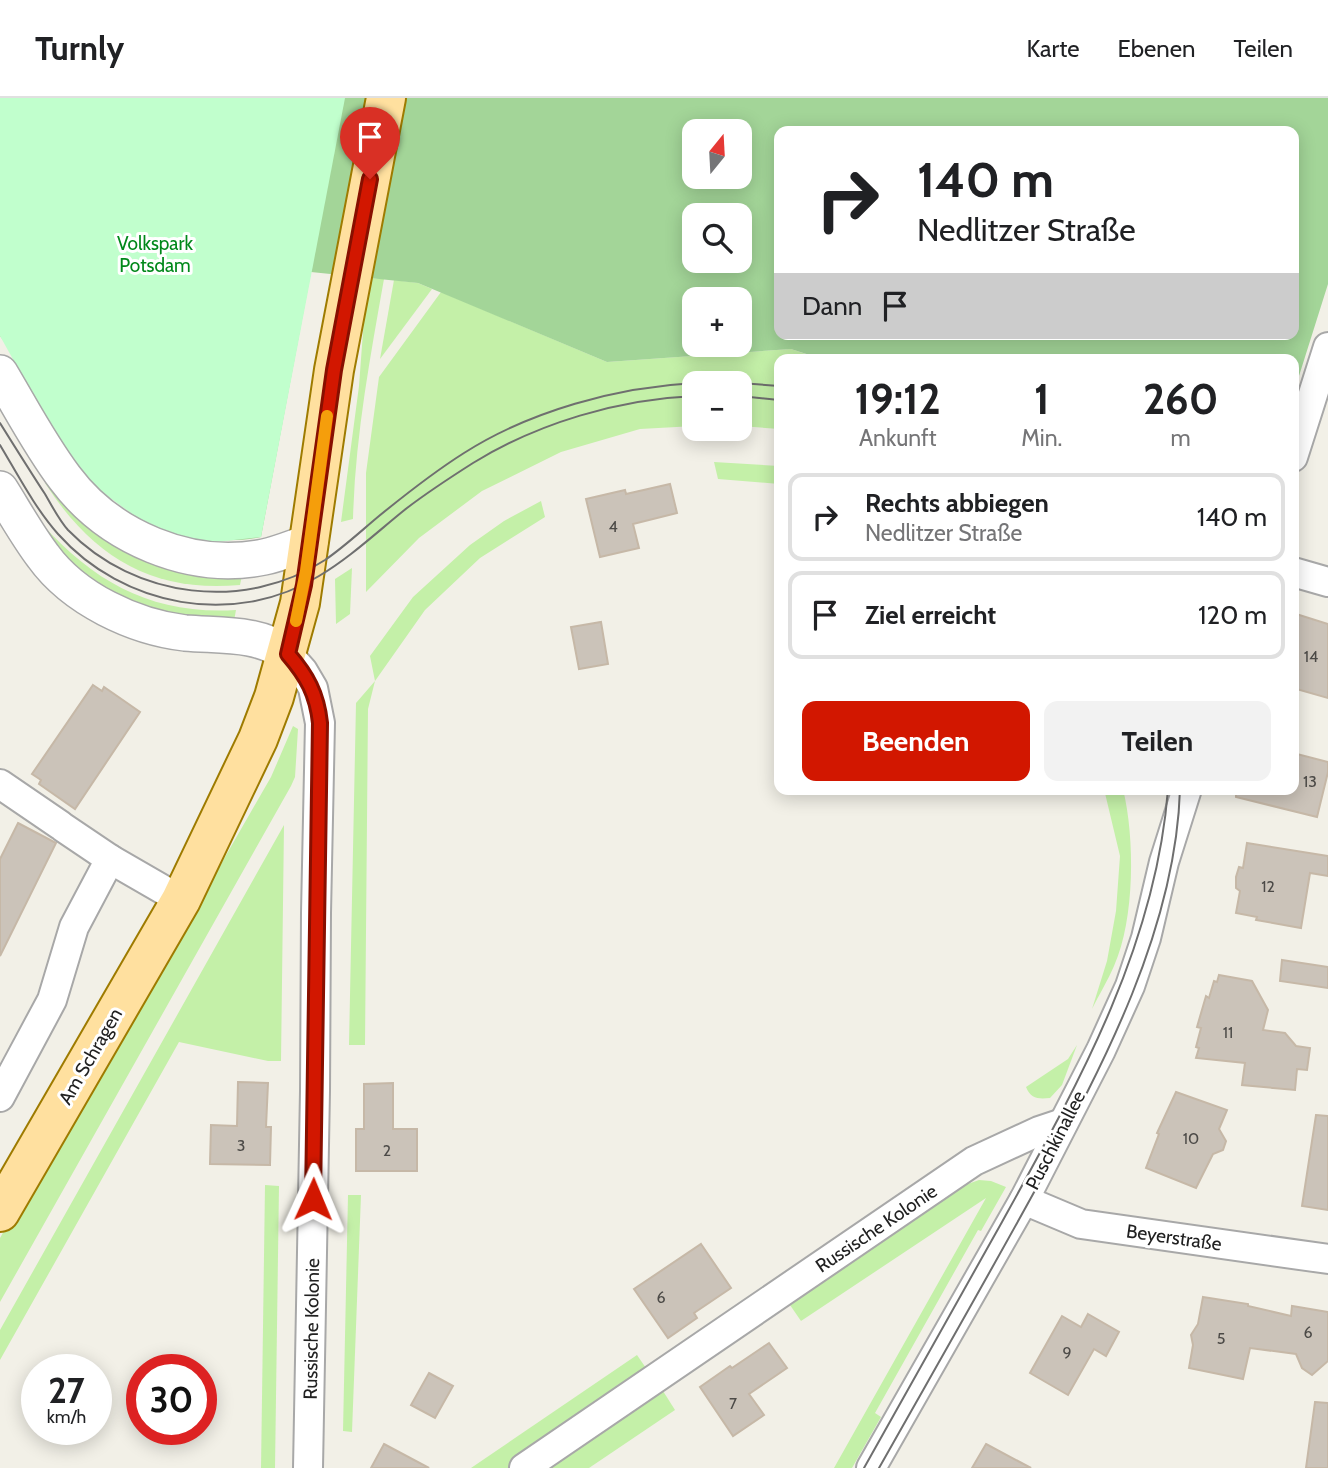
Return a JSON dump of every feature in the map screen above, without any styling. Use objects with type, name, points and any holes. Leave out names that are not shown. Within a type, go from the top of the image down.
[{"type":"main road","name":"Am Schragen","points":[[0,1212],[181,900],[258,739],[288,654],[310,542],[334,370],[386,98]]},
{"type":"street","points":[[1299,438],[1328,347]]},
{"type":"street","points":[[0,373],[56,465],[75,490],[92,507],[134,536],[156,547],[184,555],[228,560],[265,557],[310,542]]},
{"type":"street","points":[[0,488],[43,557],[95,601],[116,612],[162,628],[252,637],[271,643],[288,654]]},
{"type":"street","points":[[1299,574],[1328,582]]},
{"type":"street","name":"Russische Kolonie","points":[[288,654],[313,688],[320,723],[308,1468]]},
{"type":"street","points":[[0,784],[110,859],[181,900]]},
{"type":"street","name":"Puschkinallee","points":[[871,1468],[1024,1200],[1101,1050],[1130,986],[1146,938],[1164,862],[1185,795]]},
{"type":"street","points":[[0,1097],[52,1000],[74,927],[110,859]]},
{"type":"street","name":"Russische Kolonie","points":[[524,1468],[974,1161],[1039,1131],[1063,1124]]},
{"type":"street","name":"Beyerstraße","points":[[1024,1200],[1082,1224],[1328,1259]]},
{"type":"green space","name":"Volkspark Potsdam","points":[[0,98],[345,98],[261,537],[216,542],[188,538],[156,527],[132,514],[94,486],[48,422],[0,336]]},
{"type":"green space","points":[[35,98],[1328,98],[1328,284],[1299,376],[1299,354],[806,354],[791,349],[752,352],[752,287],[682,287],[682,357],[607,362],[418,283],[311,272],[261,537],[228,540],[195,537],[162,528],[132,514],[0,336],[0,319]]},
{"type":"green space","points":[[367,278],[384,279],[360,428],[353,519],[341,522],[359,386]]},
{"type":"green space","points":[[394,280],[418,283],[432,289],[380,359]]},
{"type":"green space","points":[[441,292],[607,362],[682,357],[752,357],[752,352],[791,349],[806,354],[774,354],[774,429],[752,427],[752,371],[682,371],[682,427],[640,429],[561,452],[482,491],[419,538],[366,592],[366,473],[379,377]]},
{"type":"green space","points":[[714,462],[774,466],[774,484],[718,479]]},
{"type":"green space","points":[[55,477],[243,570],[240,585],[179,583],[127,564],[83,531],[63,509],[45,483]]},
{"type":"green space","points":[[541,501],[545,517],[480,558],[425,610],[375,681],[370,656],[413,597],[470,545],[504,521]]},
{"type":"green space","points":[[42,524],[84,563],[105,579],[128,591],[179,607],[236,610],[234,621],[164,611],[99,586],[58,554]]},
{"type":"green space","points":[[352,568],[350,614],[336,624],[335,579]]},
{"type":"green space","points":[[375,681],[368,709],[365,1045],[349,1045],[356,703]]},
{"type":"green space","points":[[293,726],[298,729],[295,777],[291,786],[0,1302],[0,1238],[77,1101],[105,1066],[271,777]]},
{"type":"green space","points":[[1105,795],[1124,795],[1130,831],[1131,878],[1121,947],[1092,1009],[1107,961],[1116,911],[1120,856]]},
{"type":"green space","points":[[284,825],[281,1061],[268,1061],[179,1042],[0,1360],[0,1330]]},
{"type":"green space","points":[[1077,1045],[1062,1085],[1050,1098],[1038,1098],[1030,1094],[1026,1087],[1068,1059]]},
{"type":"green space","points":[[979,1180],[1006,1187],[981,1231],[978,1230],[875,1413],[881,1417],[852,1468],[834,1468],[986,1198],[801,1321],[790,1305],[965,1185]]},
{"type":"green space","points":[[265,1185],[279,1186],[275,1468],[261,1468]]},
{"type":"green space","points":[[348,1195],[361,1195],[352,1432],[343,1431]]},
{"type":"green space","points":[[637,1355],[648,1371],[508,1468],[471,1468]]},
{"type":"green space","points":[[663,1391],[675,1410],[589,1468],[550,1468]]},
{"type":"building","points":[[670,484],[677,513],[633,524],[639,548],[600,557],[586,499],[625,490],[626,494]]},
{"type":"building","points":[[1299,615],[1328,624],[1328,698],[1299,690]]},
{"type":"building","points":[[601,622],[608,664],[579,669],[571,627]]},
{"type":"building","points":[[93,685],[102,691],[104,687],[140,712],[75,809],[39,784],[41,780],[32,774]]},
{"type":"building","points":[[1299,755],[1328,762],[1317,817],[1236,797],[1299,795]]},
{"type":"building","points":[[18,823],[56,843],[0,956],[0,859]]},
{"type":"building","points":[[1247,843],[1328,856],[1328,876],[1310,873],[1301,928],[1256,920],[1257,917],[1236,913],[1240,891],[1236,888],[1236,877],[1239,867],[1243,868]]},
{"type":"building","points":[[1282,960],[1328,967],[1328,988],[1280,981]]},
{"type":"building","points":[[1219,975],[1252,981],[1268,1010],[1263,1030],[1285,1033],[1296,1046],[1310,1048],[1307,1070],[1297,1069],[1295,1090],[1242,1085],[1245,1063],[1196,1058],[1201,1028],[1197,1027],[1206,996],[1209,998],[1214,981],[1217,982]]},
{"type":"building","points":[[238,1082],[268,1083],[266,1127],[271,1127],[270,1165],[210,1164],[211,1125],[237,1126]]},
{"type":"building","points":[[393,1083],[393,1129],[417,1129],[417,1171],[356,1171],[356,1129],[364,1129],[364,1084]]},
{"type":"building","points":[[1176,1092],[1227,1110],[1219,1129],[1226,1141],[1223,1150],[1213,1154],[1196,1188],[1146,1168],[1159,1134],[1157,1133]]},
{"type":"building","points":[[1316,1115],[1328,1116],[1328,1210],[1302,1206]]},
{"type":"building","points":[[701,1244],[731,1288],[694,1313],[697,1318],[668,1338],[634,1289]]},
{"type":"building","points":[[1203,1297],[1248,1304],[1291,1316],[1292,1306],[1328,1312],[1328,1361],[1312,1375],[1302,1368],[1296,1354],[1250,1348],[1243,1379],[1189,1368],[1193,1345],[1191,1335],[1198,1324]]},
{"type":"building","points":[[1088,1314],[1119,1332],[1106,1356],[1094,1349],[1068,1395],[1030,1373],[1062,1316],[1081,1327]]},
{"type":"building","points":[[769,1343],[787,1368],[749,1394],[764,1415],[733,1436],[700,1387]]},
{"type":"building","points":[[429,1373],[453,1386],[435,1418],[411,1405]]},
{"type":"building","points":[[1315,1402],[1328,1403],[1328,1468],[1306,1468]]},
{"type":"building","points":[[384,1444],[429,1468],[371,1468]]},
{"type":"building","points":[[986,1444],[1031,1468],[972,1468]]},
{"type":"tram line","points":[[0,423],[62,522],[95,553],[125,571],[158,584],[226,592],[261,587],[294,576],[325,560],[442,468],[490,438],[517,425],[546,413],[605,396],[682,384]]},
{"type":"tram line","points":[[752,384],[774,386]]},
{"type":"tram line","points":[[0,445],[42,513],[58,534],[84,559],[114,579],[147,593],[181,602],[216,605],[252,602],[286,592],[319,576],[440,485],[473,463],[524,436],[608,408],[682,397]]},
{"type":"tram line","points":[[752,397],[774,399]]},
{"type":"tram line","points":[[864,1468],[1030,1171],[1109,1014],[1148,904],[1167,795]]},
{"type":"tram line","points":[[879,1468],[1038,1185],[1087,1092],[1132,995],[1165,893],[1175,841],[1179,795]]},
{"type":"slow traffic","points":[[296,621],[306,571],[327,416]]},
{"type":"route","points":[[313,1199],[320,723],[313,688],[288,654],[304,585],[334,370],[370,179]]}]
